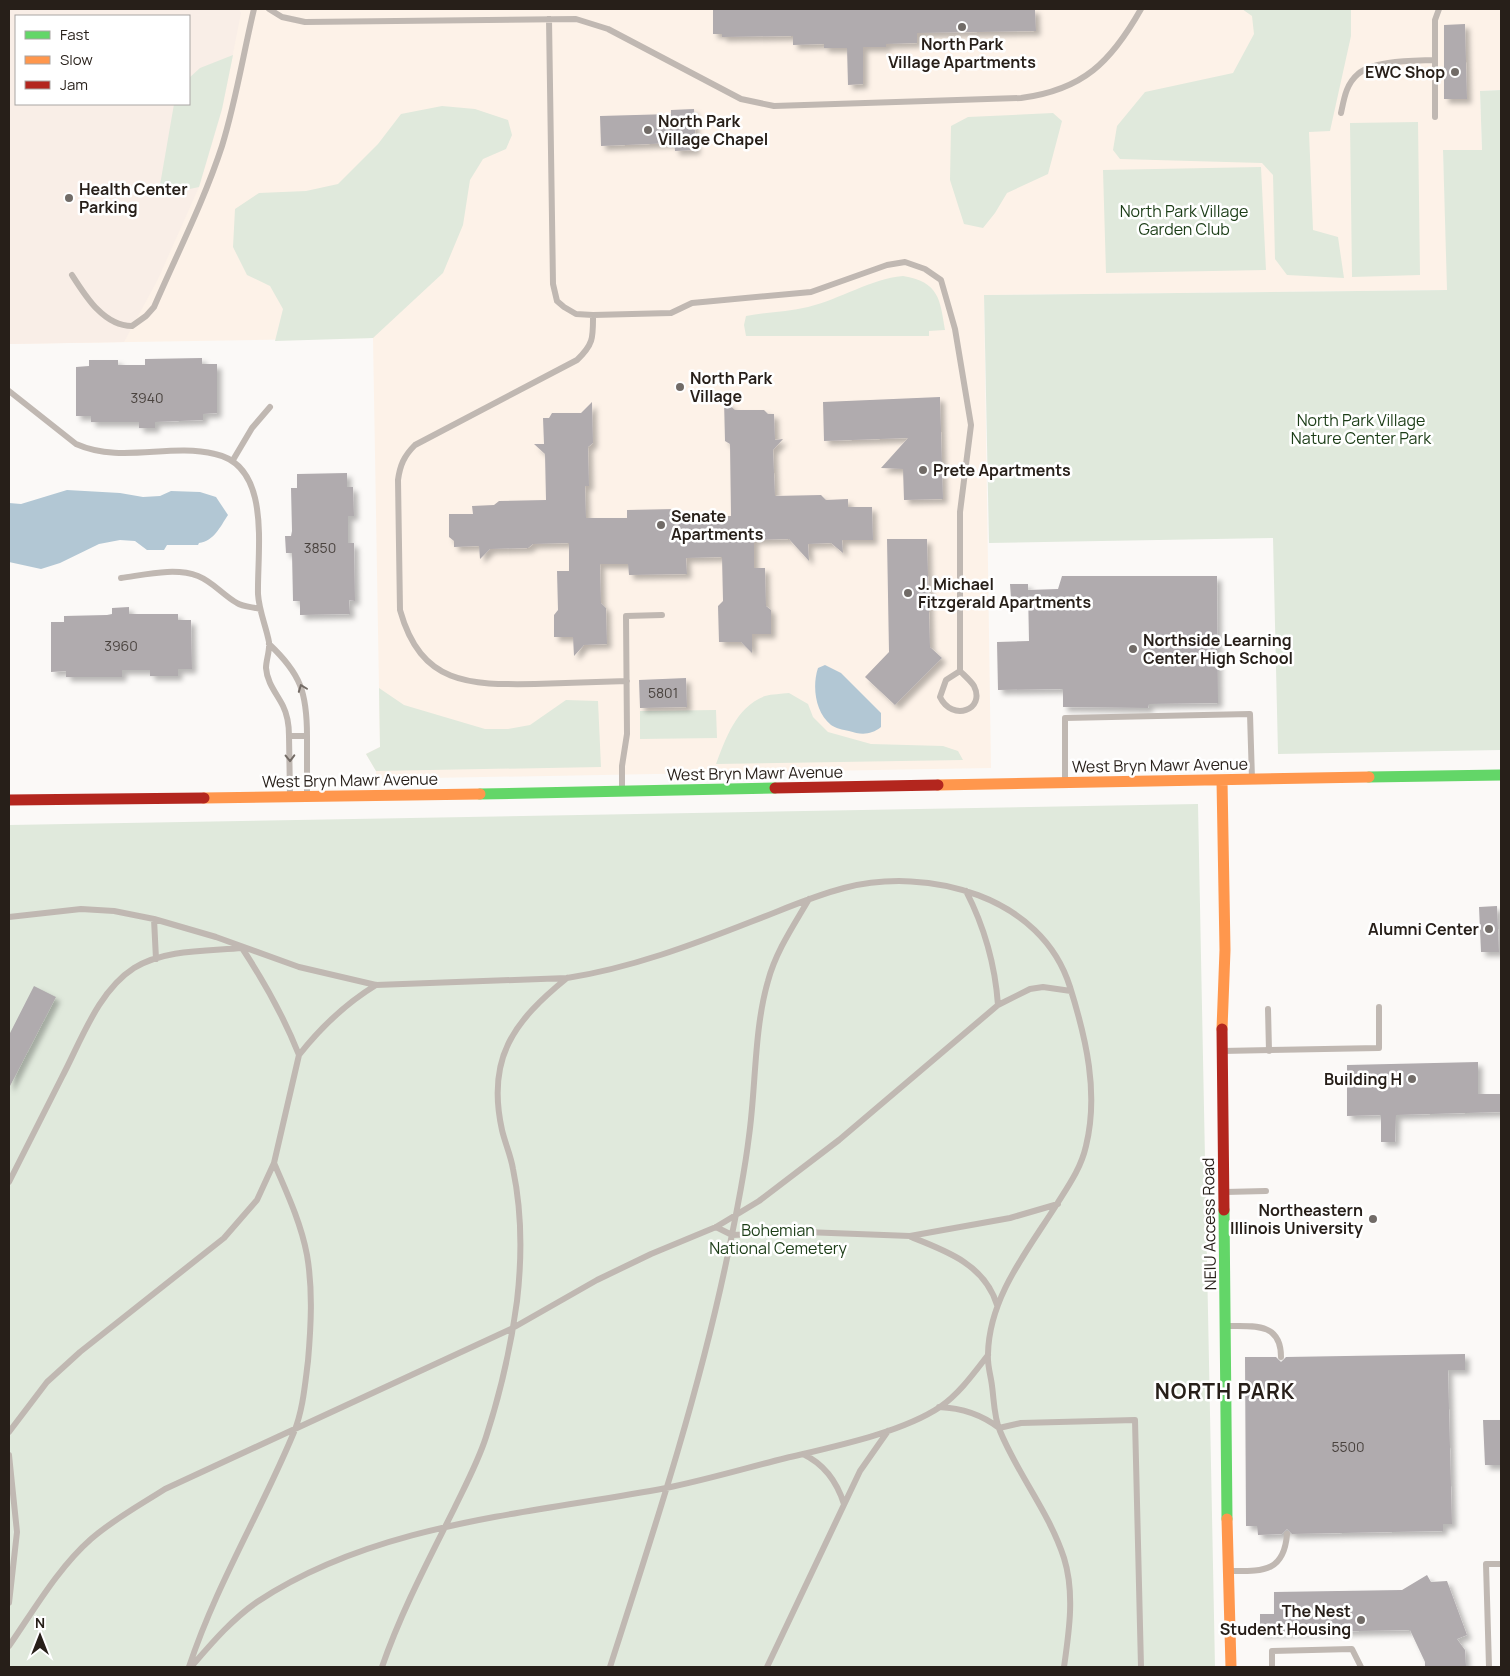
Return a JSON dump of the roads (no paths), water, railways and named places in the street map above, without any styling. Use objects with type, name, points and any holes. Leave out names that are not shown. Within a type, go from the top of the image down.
[{"type":"street","name":"West Bryn Mawr Avenue","points":[[9,800],[622,792],[1501,774]]},
{"type":"street","name":"NEIU Access Road","points":[[1222,780],[1225,950],[1221,1051],[1227,1326],[1225,1433],[1231,1667]]},
{"type":"lane","points":[[72,275],[96,308],[117,323],[132,326],[146,316],[154,307],[209,182],[222,146],[238,85],[254,9]]},
{"type":"lane","points":[[269,9],[282,17],[305,22],[576,19],[608,29],[741,99],[774,106],[1021,98],[1058,92],[1074,84],[1102,62],[1116,47],[1140,9]]},
{"type":"lane","points":[[1436,117],[1435,20],[1439,9]]},
{"type":"lane","points":[[548,19],[554,293],[557,301],[564,307],[576,314],[593,315],[671,313],[692,303],[811,292],[887,265],[905,262],[925,269],[941,280],[955,329],[971,425],[960,512],[960,671],[974,685],[976,693],[975,702],[970,709],[961,712],[950,709],[943,704],[940,697],[946,680],[960,671]]},
{"type":"lane","points":[[1342,113],[1345,92],[1358,73],[1394,62],[1435,60]]},
{"type":"lane","points":[[593,315],[592,341],[577,360],[415,445],[406,454],[400,466],[398,480],[400,610],[405,627],[430,664],[448,675],[473,683],[627,681]]},
{"type":"lane","points":[[9,391],[76,444],[88,450],[116,454],[195,452],[215,454],[233,460],[247,475],[253,490],[258,514],[260,609],[269,644],[266,669],[271,686],[288,720],[290,797]]},
{"type":"lane","points":[[233,460],[252,428],[270,407]]},
{"type":"lane","points":[[121,578],[161,573],[187,573],[214,585],[239,604],[260,609]]},
{"type":"lane","points":[[622,792],[622,766],[627,734],[626,616],[662,615]]},
{"type":"lane","points":[[269,644],[290,665],[303,688],[307,703],[307,797]]},
{"type":"lane","points":[[1066,783],[1065,718],[1241,714],[1250,714],[1252,780]]},
{"type":"lane","points":[[289,736],[307,736]]},
{"type":"lane","points":[[9,916],[81,909],[114,911],[154,918],[299,968],[376,985],[567,978],[636,963],[846,887],[910,881],[966,891],[1000,903],[1032,927],[1052,950],[1065,972],[1084,1038],[1091,1080],[1091,1115],[1086,1148],[1076,1176],[1022,1258],[997,1304],[988,1355],[998,1428],[1054,1531],[1065,1561],[1070,1589],[1069,1629],[1064,1667]]},
{"type":"lane","points":[[966,891],[980,918],[989,947],[995,975],[998,1005]]},
{"type":"lane","points":[[610,1667],[668,1487],[705,1360],[732,1235],[749,1138],[763,1004],[768,981],[775,960],[809,899]]},
{"type":"lane","points":[[154,918],[156,958]]},
{"type":"lane","points":[[9,1182],[91,1021],[108,994],[135,967],[156,958],[242,948]]},
{"type":"lane","points":[[242,948],[268,988],[287,1024],[299,1055]]},
{"type":"lane","points":[[382,1667],[394,1631],[486,1438],[500,1384],[511,1329],[517,1294],[520,1222],[513,1169],[502,1129],[497,1083],[504,1053],[517,1027],[537,1002],[567,978]]},
{"type":"lane","points":[[9,1432],[47,1382],[80,1352],[224,1238],[257,1200],[274,1162],[299,1055],[319,1029],[335,1014],[376,985]]},
{"type":"lane","points":[[9,1646],[66,1565],[91,1540],[124,1514],[165,1489],[511,1329],[597,1280],[651,1254],[716,1227],[734,1217],[839,1140],[998,1005],[1030,989],[1043,987],[1071,991]]},
{"type":"lane","points":[[1221,1051],[1379,1048],[1379,1007]]},
{"type":"lane","points":[[1268,1009],[1269,1050]]},
{"type":"lane","points":[[190,1667],[200,1632],[295,1430],[305,1385],[310,1339],[311,1292],[307,1254],[295,1212],[274,1162]]},
{"type":"lane","points":[[1224,1192],[1266,1191]]},
{"type":"lane","points":[[716,1227],[732,1235],[805,1232],[910,1236],[1010,1218],[1058,1204]]},
{"type":"lane","points":[[910,1236],[940,1248],[966,1263],[983,1277],[992,1288],[997,1304]]},
{"type":"lane","points":[[1227,1326],[1262,1328],[1272,1332],[1278,1339],[1281,1357]]},
{"type":"lane","points":[[190,1667],[226,1628],[256,1603],[305,1574],[374,1547],[445,1527],[668,1487],[888,1431],[939,1407],[971,1376],[988,1355]]},
{"type":"lane","points":[[939,1407],[966,1410],[988,1420],[998,1428]]},
{"type":"lane","points":[[998,1428],[1021,1423],[1038,1422],[1135,1420],[1141,1667]]},
{"type":"lane","points":[[767,1667],[860,1471],[888,1431]]},
{"type":"lane","points":[[803,1454],[816,1460],[825,1469],[840,1491],[844,1504]]},
{"type":"lane","points":[[9,1455],[17,1532],[9,1603]]},
{"type":"lane","points":[[1228,1571],[1253,1571],[1273,1566],[1286,1550],[1287,1534]]},
{"type":"lane","points":[[1489,1667],[1486,1564],[1501,1564]]},
{"type":"lane","points":[[1272,1667],[1272,1651],[1352,1649],[1361,1667]]},
{"type":"water","points":[[67,490],[120,493],[143,497],[160,496],[171,491],[200,492],[216,497],[228,515],[213,536],[198,545],[167,545],[164,550],[147,550],[135,541],[120,540],[99,544],[60,563],[41,569],[9,562],[9,503],[21,504]]},
{"type":"water","points":[[825,665],[841,673],[881,713],[881,727],[870,733],[858,733],[835,727],[826,720],[818,706],[815,691],[818,668]]},
{"type":"place","name":"North Park Village Apartments","points":[[962,27]]},
{"type":"place","name":"EWC Shop","points":[[1455,72]]},
{"type":"place","name":"North Park Village Chapel","points":[[648,130]]},
{"type":"place","name":"Health Center Parking","points":[[69,198]]},
{"type":"place","name":"North Park Village","points":[[680,387]]},
{"type":"place","name":"Prete Apartments","points":[[923,470]]},
{"type":"place","name":"Senate Apartments","points":[[661,525]]},
{"type":"place","name":"J. Michael Fitzgerald Apartments","points":[[908,593]]},
{"type":"place","name":"Northside Learning Center High School","points":[[1133,649]]},
{"type":"place","name":"Alumni Center","points":[[1489,929]]},
{"type":"place","name":"Building H","points":[[1412,1079]]},
{"type":"place","name":"Northeastern Illinois University","points":[[1373,1219]]},
{"type":"place","name":"The Nest Student Housing","points":[[1361,1620]]},
{"type":"district","name":"NORTH PARK","points":[[1225,1392]]},
{"type":"park label","name":"North Park Village Garden Club","points":[[1184,220]]},
{"type":"park label","name":"North Park Village Nature Center Park","points":[[1361,429]]},
{"type":"park label","name":"Bohemian National Cemetery","points":[[778,1239]]}]
